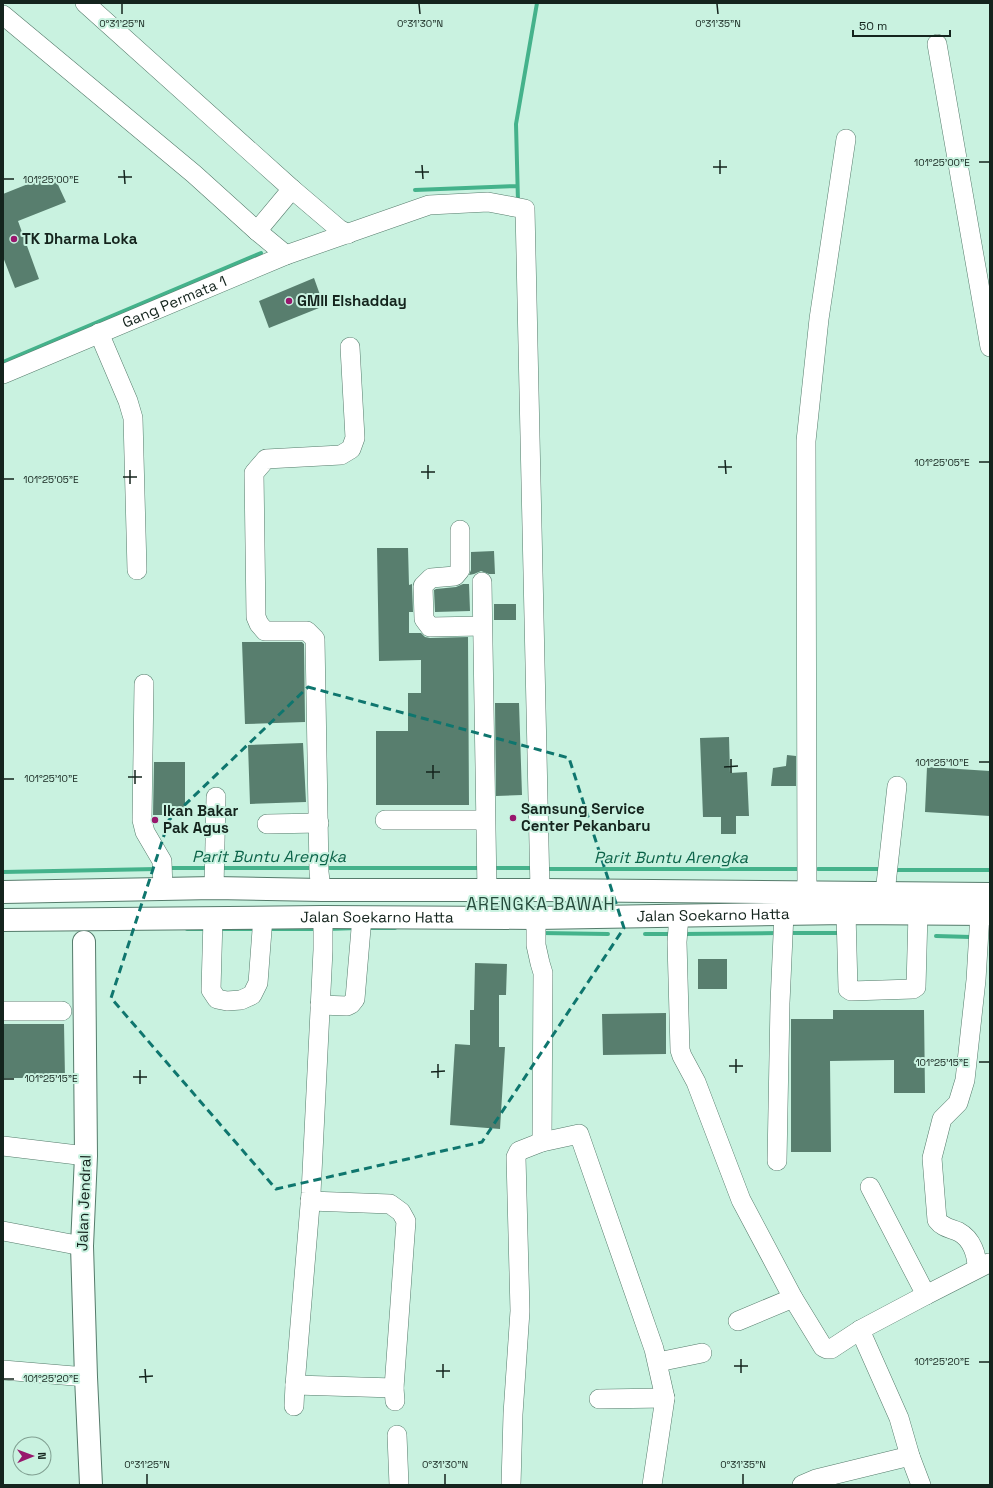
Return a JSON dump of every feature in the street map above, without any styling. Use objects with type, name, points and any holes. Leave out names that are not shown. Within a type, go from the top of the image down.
[{"type":"main road","name":"Jalan Soekarno Hatta","points":[[3,892],[162,874],[214,875],[320,873],[487,875],[540,890],[990,894]]},
{"type":"main road","name":"Jalan Soekarno Hatta","points":[[3,920],[84,929],[262,925],[323,922],[362,917],[536,924],[678,927],[846,913],[985,914]]},
{"type":"main road","name":"Jalan Jendral","points":[[84,929],[86,1156],[82,1246],[91,1485]]},
{"type":"street","points":[[85,3],[292,189],[339,229],[348,234]]},
{"type":"street","points":[[3,15],[194,174],[286,255]]},
{"type":"street","points":[[937,44],[990,347]]},
{"type":"street","points":[[807,893],[806,441],[819,319],[846,139]]},
{"type":"street","points":[[257,231],[292,189]]},
{"type":"street","name":"Gang Permata 1","points":[[3,374],[286,255],[429,205],[488,202],[518,208],[540,890]]},
{"type":"street","points":[[98,333],[128,401],[133,418],[137,570]]},
{"type":"street","points":[[320,873],[315,639],[307,631],[266,631],[259,624],[256,617],[254,473],[266,459],[341,455],[351,449],[355,438],[350,347]]},
{"type":"street","points":[[460,530],[460,570],[455,576],[431,578],[423,586],[424,619],[430,627],[482,626]]},
{"type":"street","points":[[482,582],[487,875]]},
{"type":"street","points":[[144,684],[142,825],[162,874]]},
{"type":"street","points":[[885,893],[897,786]]},
{"type":"street","points":[[214,875],[216,796]]},
{"type":"street","points":[[385,820],[485,820]]},
{"type":"street","points":[[267,824],[319,823]]},
{"type":"street","points":[[846,913],[848,989],[851,991],[913,990],[916,988],[918,913]]},
{"type":"street","points":[[678,927],[680,1050],[682,1056],[696,1082],[741,1200],[793,1298],[823,1347],[831,1349],[860,1330],[984,1265],[968,1240],[959,1232],[941,1226],[937,1220],[932,1158],[942,1119],[958,1103],[965,1080],[985,914]]},
{"type":"street","points":[[320,1005],[347,1006],[355,999],[362,917]]},
{"type":"street","points":[[778,1161],[780,1003],[784,917]]},
{"type":"street","points":[[294,1406],[310,1201],[323,950],[323,922]]},
{"type":"street","points":[[536,924],[540,963],[543,973],[542,1142]]},
{"type":"street","points":[[212,925],[211,990],[217,999],[227,1001],[241,1000],[252,995],[258,983],[262,925]]},
{"type":"street","points":[[3,1011],[62,1011]]},
{"type":"street","points":[[511,1485],[513,1414],[520,1311],[516,1157],[519,1151],[542,1142],[579,1134],[656,1355],[665,1398],[652,1485]]},
{"type":"street","points":[[3,1146],[86,1156]]},
{"type":"street","points":[[870,1186],[926,1295]]},
{"type":"street","points":[[295,1385],[395,1395],[406,1221],[401,1212],[390,1204],[310,1201]]},
{"type":"street","points":[[3,1231],[82,1246]]},
{"type":"street","points":[[738,1321],[793,1298]]},
{"type":"street","points":[[860,1330],[899,1418],[910,1456],[921,1485]]},
{"type":"street","points":[[656,1355],[702,1353]]},
{"type":"street","points":[[3,1370],[86,1378]]},
{"type":"street","points":[[599,1399],[665,1398]]},
{"type":"street","points":[[397,1435],[399,1485]]},
{"type":"street","points":[[802,1485],[816,1479],[910,1456]]},
{"type":"highlighted area","points":[[308,687],[569,758],[624,928],[482,1142],[276,1189],[111,998],[169,820]]},
{"type":"building","name":"TK Dharma Loka","points":[[53,174],[66,202],[18,221],[39,279],[15,288],[3,257],[3,194]]},
{"type":"building","name":"GMII Elshadday","points":[[314,278],[324,306],[269,328],[259,301]]},
{"type":"building","points":[[377,548],[408,548],[409,585],[412,584],[413,612],[409,612],[409,633],[421,633],[425,637],[430,638],[468,637],[469,805],[376,805],[376,731],[408,731],[408,693],[421,693],[421,660],[379,661]]},
{"type":"building","points":[[494,551],[495,574],[489,574],[481,571],[469,575],[471,570],[471,552]]},
{"type":"building","points":[[463,584],[469,584],[470,611],[435,612],[434,590],[456,587]]},
{"type":"building","points":[[494,604],[516,604],[516,620],[494,620]]},
{"type":"building","points":[[242,642],[302,642],[304,644],[305,722],[245,724]]},
{"type":"building","points":[[495,703],[519,703],[522,795],[496,796]]},
{"type":"building","points":[[729,737],[730,773],[747,772],[749,816],[736,816],[736,834],[721,834],[721,817],[703,817],[700,738]]},
{"type":"building","points":[[303,743],[306,802],[250,804],[248,745]]},
{"type":"building","points":[[787,755],[796,756],[796,786],[771,786],[773,768],[786,766]]},
{"type":"building","points":[[154,762],[185,762],[185,815],[153,815]]},
{"type":"building","points":[[927,767],[990,771],[990,816],[925,812]]},
{"type":"building","points":[[698,959],[727,959],[727,989],[698,989]]},
{"type":"building","points":[[475,963],[507,964],[506,995],[499,995],[499,1047],[505,1047],[500,1129],[450,1125],[455,1044],[470,1045],[470,1010],[474,1010]]},
{"type":"building","points":[[833,1010],[924,1010],[925,1093],[894,1093],[894,1060],[830,1061],[831,1152],[791,1152],[791,1019],[833,1019]]},
{"type":"building","points":[[666,1013],[666,1054],[603,1055],[602,1014]]},
{"type":"building","points":[[3,1024],[64,1024],[65,1078],[3,1078]]},
{"type":"waterway","points":[[518,202],[516,124],[537,3]]},
{"type":"waterway","points":[[415,190],[517,186]]},
{"type":"waterway","points":[[3,362],[261,253]]},
{"type":"waterway","name":"Parit Buntu Arengka","points":[[167,868],[209,868]]},
{"type":"waterway","name":"Parit Buntu Arengka","points":[[219,868],[315,868]]},
{"type":"waterway","name":"Parit Buntu Arengka","points":[[323,868],[483,868]]},
{"type":"waterway","name":"Parit Buntu Arengka","points":[[491,868],[535,868]]},
{"type":"waterway","name":"Parit Buntu Arengka","points":[[3,872],[157,869]]},
{"type":"waterway","name":"Parit Buntu Arengka","points":[[545,869],[797,869]]},
{"type":"waterway","name":"Parit Buntu Arengka","points":[[818,869],[883,869]]},
{"type":"waterway","name":"Parit Buntu Arengka","points":[[897,870],[990,870]]},
{"type":"waterway","name":"Parit Buntu Arengka","points":[[327,929],[357,928]]},
{"type":"waterway","name":"Parit Buntu Arengka","points":[[365,928],[395,928]]},
{"type":"waterway","name":"Parit Buntu Arengka","points":[[187,929],[209,929]]},
{"type":"waterway","name":"Parit Buntu Arengka","points":[[217,929],[257,929]]},
{"type":"waterway","name":"Parit Buntu Arengka","points":[[267,929],[319,929]]},
{"type":"waterway","name":"Parit Buntu Arengka","points":[[541,933],[608,934]]},
{"type":"waterway","name":"Parit Buntu Arengka","points":[[682,934],[779,933]]},
{"type":"waterway","name":"Parit Buntu Arengka","points":[[788,933],[841,933]]},
{"type":"waterway","name":"Parit Buntu Arengka","points":[[645,934],[673,934]]},
{"type":"waterway","name":"Parit Buntu Arengka","points":[[936,936],[971,937]]},
{"type":"place","name":"TK Dharma Loka","points":[[14,239]]},
{"type":"place","name":"GMII Elshadday","points":[[289,301]]},
{"type":"place","name":"Samsung Service Center Pekanbaru","points":[[513,818]]},
{"type":"place","name":"Ikan Bakar Pak Agus","points":[[155,820]]},
{"type":"district","name":"ARENGKA BAWAH","points":[[541,904]]}]
